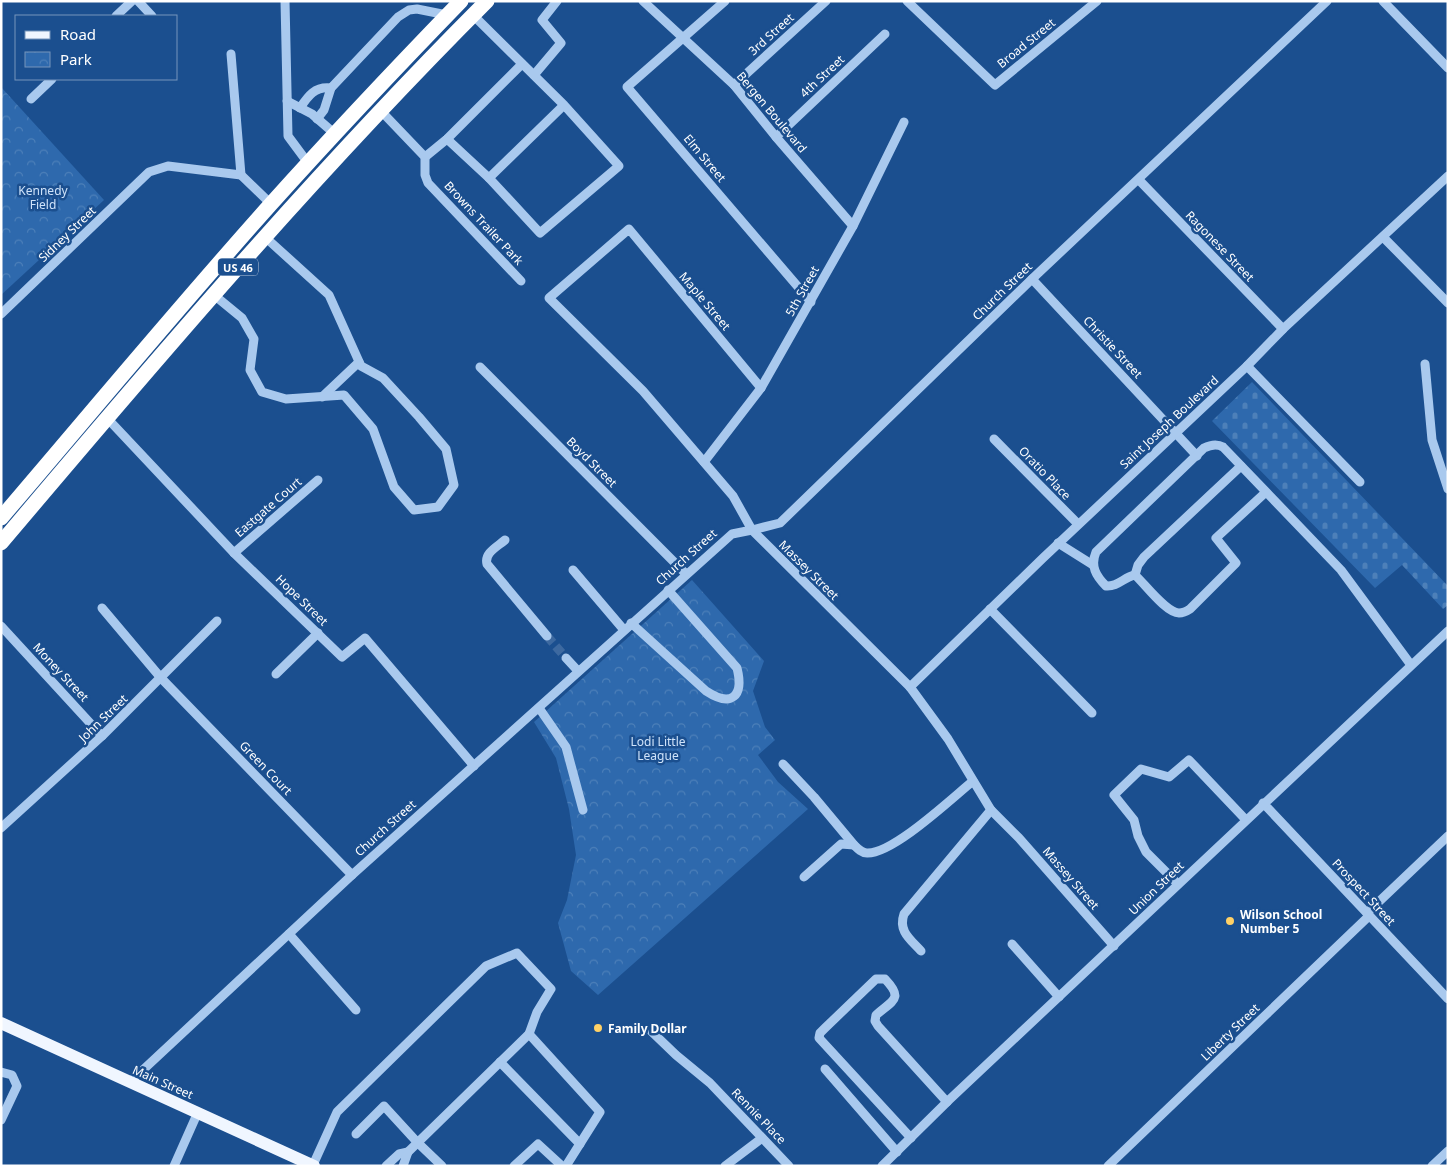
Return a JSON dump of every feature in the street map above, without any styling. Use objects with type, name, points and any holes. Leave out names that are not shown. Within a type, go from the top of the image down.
[{"type":"highway","name":"US 46","points":[[1,518],[154,337],[271,204],[334,134],[461,1]]},
{"type":"highway","name":"US 46","points":[[1,543],[265,237],[380,111],[487,1]]},
{"type":"main road","name":"Main Street","points":[[1,1023],[313,1166]]},
{"type":"street","points":[[117,15],[132,1]]},
{"type":"street","points":[[138,1],[151,15]]},
{"type":"street","points":[[285,1],[288,136],[308,163]]},
{"type":"street","points":[[534,75],[561,43],[542,20],[557,1]]},
{"type":"street","name":"Bergen Boulevard","points":[[643,1],[734,85],[853,226]]},
{"type":"street","points":[[682,39],[725,1]]},
{"type":"street","name":"3rd Street","points":[[734,85],[826,1]]},
{"type":"street","name":"Broad Street","points":[[911,3],[995,85],[1097,1]]},
{"type":"street","name":"Church Street","points":[[130,1082],[352,875],[732,534],[780,522],[1032,279],[1139,180],[1326,1]]},
{"type":"street","points":[[1383,1],[1448,68]]},
{"type":"street","points":[[317,119],[324,110],[331,88],[398,17],[409,10],[417,9],[448,16]]},
{"type":"street","points":[[447,139],[488,178],[540,233],[619,166],[564,105],[473,15]]},
{"type":"street","name":"4th Street","points":[[776,137],[885,34]]},
{"type":"street","name":"Elm Street","points":[[682,39],[627,87],[811,302]]},
{"type":"street","points":[[231,54],[241,175],[271,204]]},
{"type":"street","points":[[380,111],[425,157],[447,139],[522,64]]},
{"type":"street","points":[[31,99],[51,80]]},
{"type":"street","points":[[300,108],[310,94],[324,88],[331,88]]},
{"type":"street","points":[[287,101],[317,119],[334,134]]},
{"type":"street","points":[[488,178],[564,105]]},
{"type":"street","name":"5th Street","points":[[704,462],[761,388],[853,226],[904,122]]},
{"type":"street","name":"Browns Trailer Park","points":[[425,157],[425,175],[428,183],[521,281]]},
{"type":"street","name":"Sidney Street","points":[[1,314],[149,172],[168,166],[241,175]]},
{"type":"street","name":"Saint Joseph Boulevard","points":[[910,687],[1058,543],[1247,366],[1283,329],[1448,176]]},
{"type":"street","name":"Ragonese Street","points":[[1139,180],[1283,329]]},
{"type":"street","name":"Maple Street","points":[[629,230],[761,388]]},
{"type":"street","name":"Massey Street","points":[[629,230],[549,298],[643,391],[733,496],[752,530],[910,687],[948,739],[991,810],[1019,838],[1114,946]]},
{"type":"street","points":[[214,295],[242,318],[254,339],[250,370],[262,392],[286,399],[344,395],[373,429],[394,487],[414,510],[438,507],[454,485],[446,449],[420,417],[383,378],[361,366],[329,295],[265,237]]},
{"type":"street","points":[[1383,237],[1448,303]]},
{"type":"street","name":"Christie Street","points":[[1032,279],[1197,456]]},
{"type":"street","points":[[322,397],[359,362]]},
{"type":"street","points":[[1425,364],[1432,440],[1448,489]]},
{"type":"street","points":[[1247,366],[1360,482]]},
{"type":"street","name":"Boyd Street","points":[[480,367],[686,574]]},
{"type":"street","name":"Hope Street","points":[[107,418],[234,552],[342,657],[365,638],[474,766]]},
{"type":"street","name":"Oratio Place","points":[[994,439],[1078,524]]},
{"type":"street","points":[[1135,575],[1129,576],[1116,585],[1106,586],[1094,572],[1093,565],[1096,552],[1204,448],[1209,445],[1218,445],[1241,466],[1341,570],[1411,666]]},
{"type":"street","points":[[1135,575],[1138,565],[1144,557],[1241,466]]},
{"type":"street","name":"Eastgate Court","points":[[234,552],[318,480]]},
{"type":"street","points":[[1135,575],[1170,610],[1178,613],[1184,612],[1236,563],[1216,538],[1266,492]]},
{"type":"street","points":[[505,540],[489,552],[486,560],[487,564],[547,636]]},
{"type":"street","points":[[1058,543],[1093,565]]},
{"type":"street","points":[[573,570],[624,630]]},
{"type":"street","points":[[632,623],[706,691],[715,697],[725,700],[733,697],[740,689],[737,668],[668,590]]},
{"type":"street","name":"Green Court","points":[[102,608],[161,678],[352,875]]},
{"type":"street","points":[[990,609],[1092,712]]},
{"type":"street","name":"John Street","points":[[1,828],[102,736],[216,621]]},
{"type":"street","name":"Money Street","points":[[1,626],[102,736]]},
{"type":"street","name":"Union Street","points":[[882,1166],[1263,803],[1448,631]]},
{"type":"street","points":[[276,674],[318,633]]},
{"type":"street","points":[[566,658],[578,671]]},
{"type":"street","points":[[539,708],[566,748],[583,810]]},
{"type":"street","points":[[1178,884],[1146,852],[1138,836],[1134,820],[1114,796],[1141,768],[1168,777],[1189,760],[1246,820]]},
{"type":"street","points":[[784,764],[854,845],[859,850],[867,853],[894,843],[915,830],[973,781]]},
{"type":"street","name":"Prospect Street","points":[[1263,803],[1448,999]]},
{"type":"street","points":[[920,951],[903,930],[901,922],[904,914],[991,810]]},
{"type":"street","name":"Liberty Street","points":[[1108,1166],[1448,836]]},
{"type":"street","points":[[804,877],[841,844],[854,845]]},
{"type":"street","points":[[289,934],[356,1010]]},
{"type":"street","points":[[1012,944],[1060,996]]},
{"type":"street","points":[[313,1166],[338,1112],[486,966],[517,953],[551,989],[537,1012],[529,1034],[417,1142],[408,1152],[403,1166]]},
{"type":"street","points":[[911,1138],[819,1038],[820,1033],[876,979],[885,979],[895,989],[896,994],[894,999],[876,1015],[875,1021],[947,1102]]},
{"type":"street","name":"Rennie Place","points":[[650,1030],[676,1055],[710,1083],[789,1166]]},
{"type":"street","points":[[514,1166],[538,1144],[564,1166],[600,1112],[529,1034]]},
{"type":"street","points":[[500,1062],[580,1144]]},
{"type":"street","points":[[825,1069],[897,1152]]},
{"type":"street","points":[[1,1072],[12,1075],[17,1086],[2,1118]]},
{"type":"street","points":[[356,1134],[384,1106],[442,1166]]},
{"type":"street","points":[[174,1166],[198,1112]]},
{"type":"street","points":[[725,1166],[762,1138]]},
{"type":"street","points":[[1432,1166],[1448,1151]]},
{"type":"street","points":[[386,1166],[399,1154],[408,1152]]},
{"type":"green space","name":"Kennedy Field","points":[[1,87],[104,200],[1,295]]},
{"type":"green space","points":[[1252,382],[1448,586],[1448,605],[1443,609],[1402,565],[1375,588],[1212,421]]},
{"type":"green space","name":"Lodi Little League","points":[[692,580],[764,661],[753,691],[765,727],[775,740],[758,755],[778,782],[808,809],[598,995],[571,971],[558,923],[567,900],[576,855],[569,809],[556,758],[534,722]]},
{"type":"tunnel","points":[[547,636],[566,658]]},
{"type":"place","name":"Wilson School Number 5","points":[[1230,921]]},
{"type":"place","name":"Family Dollar","points":[[598,1028]]}]
